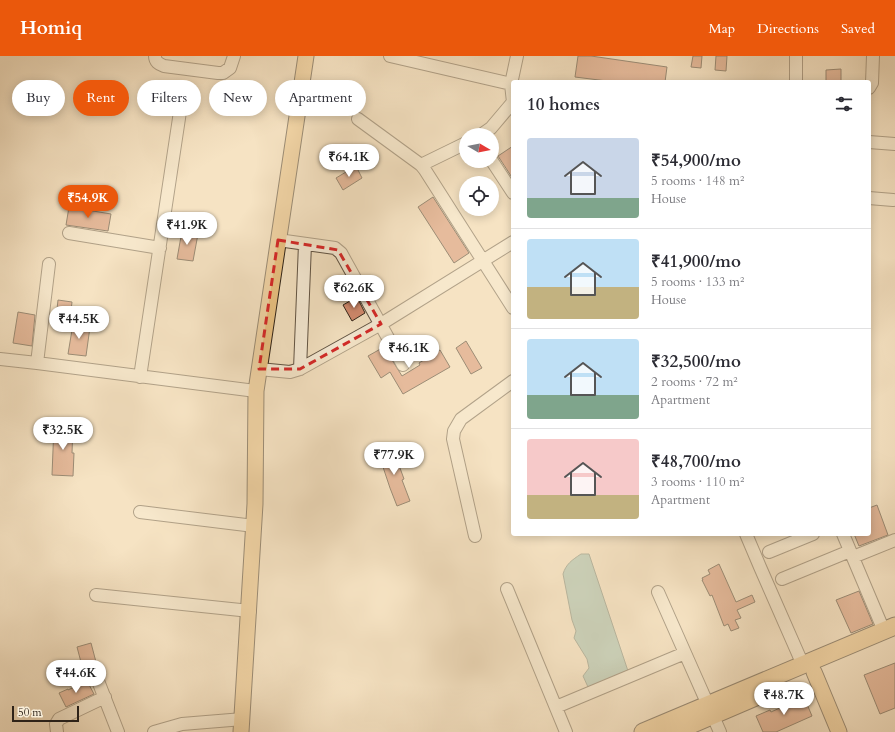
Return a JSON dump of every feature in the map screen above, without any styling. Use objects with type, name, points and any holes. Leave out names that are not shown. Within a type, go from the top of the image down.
[{"type":"highway","points":[[643,732],[710,710],[891,632]]},
{"type":"highway","points":[[674,732],[710,710]]},
{"type":"main road","points":[[242,725],[254,526],[256,392],[259,369],[285,241],[306,56]]},
{"type":"main road","points":[[809,668],[839,732]]},
{"type":"street","points":[[156,56],[156,61],[164,66],[218,73],[223,73],[230,68],[234,56]]},
{"type":"street","points":[[390,56],[435,61],[511,84]]},
{"type":"street","points":[[513,80],[517,56]]},
{"type":"street","points":[[796,56],[796,80]]},
{"type":"street","points":[[871,85],[873,56]]},
{"type":"street","points":[[491,128],[511,104]]},
{"type":"street","points":[[140,377],[179,116]]},
{"type":"street","points":[[358,119],[421,165],[511,305]]},
{"type":"street","points":[[871,142],[895,144]]},
{"type":"street","points":[[421,165],[459,146]]},
{"type":"street","points":[[497,168],[511,190]]},
{"type":"street","points":[[871,198],[893,200]]},
{"type":"street","points":[[69,233],[160,248]]},
{"type":"street","points":[[285,241],[335,248],[341,253],[403,365]]},
{"type":"street","points":[[259,369],[290,372],[300,369],[381,324],[511,243]]},
{"type":"street","points":[[300,369],[305,244]]},
{"type":"street","points":[[37,363],[48,264]]},
{"type":"street","points":[[0,359],[256,392]]},
{"type":"street","points":[[476,536],[453,439],[454,431],[461,419],[511,382]]},
{"type":"street","points":[[140,512],[254,526]]},
{"type":"street","points":[[747,536],[760,567],[809,668]]},
{"type":"street","points":[[770,552],[808,536]]},
{"type":"street","points":[[844,536],[851,554],[891,632]]},
{"type":"street","points":[[782,579],[895,540]]},
{"type":"street","points":[[507,589],[566,732]]},
{"type":"street","points":[[658,592],[720,732]]},
{"type":"street","points":[[96,595],[250,611]]},
{"type":"street","points":[[556,707],[685,653]]},
{"type":"street","points":[[93,668],[118,732]]},
{"type":"street","points":[[57,732],[56,724],[59,719],[104,697]]},
{"type":"street","points":[[155,732],[182,724],[242,725]]},
{"type":"highlighted area","points":[[278,240],[338,250],[381,324],[300,369],[259,369]]},
{"type":"water","points":[[581,554],[589,554],[628,671],[588,687],[583,676],[589,668],[587,659],[574,638],[576,631],[572,620],[563,574],[570,562]]},
{"type":"building","points":[[578,56],[591,56],[667,67],[665,80],[599,80],[575,77]]},
{"type":"building","points":[[693,56],[702,56],[701,68],[691,67]]},
{"type":"building","points":[[716,56],[727,56],[726,71],[715,70]]},
{"type":"building","points":[[841,69],[841,80],[826,80],[826,70]]},
{"type":"building","points":[[511,147],[511,176],[499,155]]},
{"type":"building","points":[[356,166],[362,178],[343,190],[336,178]]},
{"type":"building","points":[[433,197],[469,253],[454,263],[418,207]]},
{"type":"building","points":[[69,207],[111,214],[108,231],[66,225]]},
{"type":"building","points":[[182,231],[198,234],[193,261],[177,259]]},
{"type":"building","points":[[357,297],[365,313],[352,321],[343,305]]},
{"type":"building","points":[[58,300],[72,302],[70,320],[56,318]]},
{"type":"building","points":[[18,312],[35,315],[32,346],[13,343]]},
{"type":"building","points":[[73,324],[90,327],[86,356],[68,354]]},
{"type":"building","points":[[466,341],[482,368],[471,374],[456,348]]},
{"type":"building","points":[[384,347],[402,376],[440,350],[450,367],[403,394],[390,372],[381,378],[368,356]]},
{"type":"building","points":[[54,425],[73,426],[73,476],[52,475]]},
{"type":"building","points":[[392,446],[410,501],[397,506],[378,452]]},
{"type":"building","points":[[877,505],[888,535],[859,546],[855,536],[871,536],[871,507]]},
{"type":"building","points":[[719,564],[736,602],[752,595],[755,602],[737,610],[741,618],[735,620],[739,628],[731,631],[728,624],[724,626],[712,595],[710,596],[702,580],[702,578],[710,574],[708,570]]},
{"type":"building","points":[[859,591],[873,624],[851,633],[836,600]]},
{"type":"building","points":[[91,643],[96,662],[91,661],[82,666],[77,647]]},
{"type":"building","points":[[895,663],[895,708],[880,714],[864,675]]},
{"type":"building","points":[[87,681],[94,694],[66,707],[59,693]]},
{"type":"building","points":[[804,697],[812,716],[776,732],[763,732],[756,716],[770,710],[771,712]]}]
